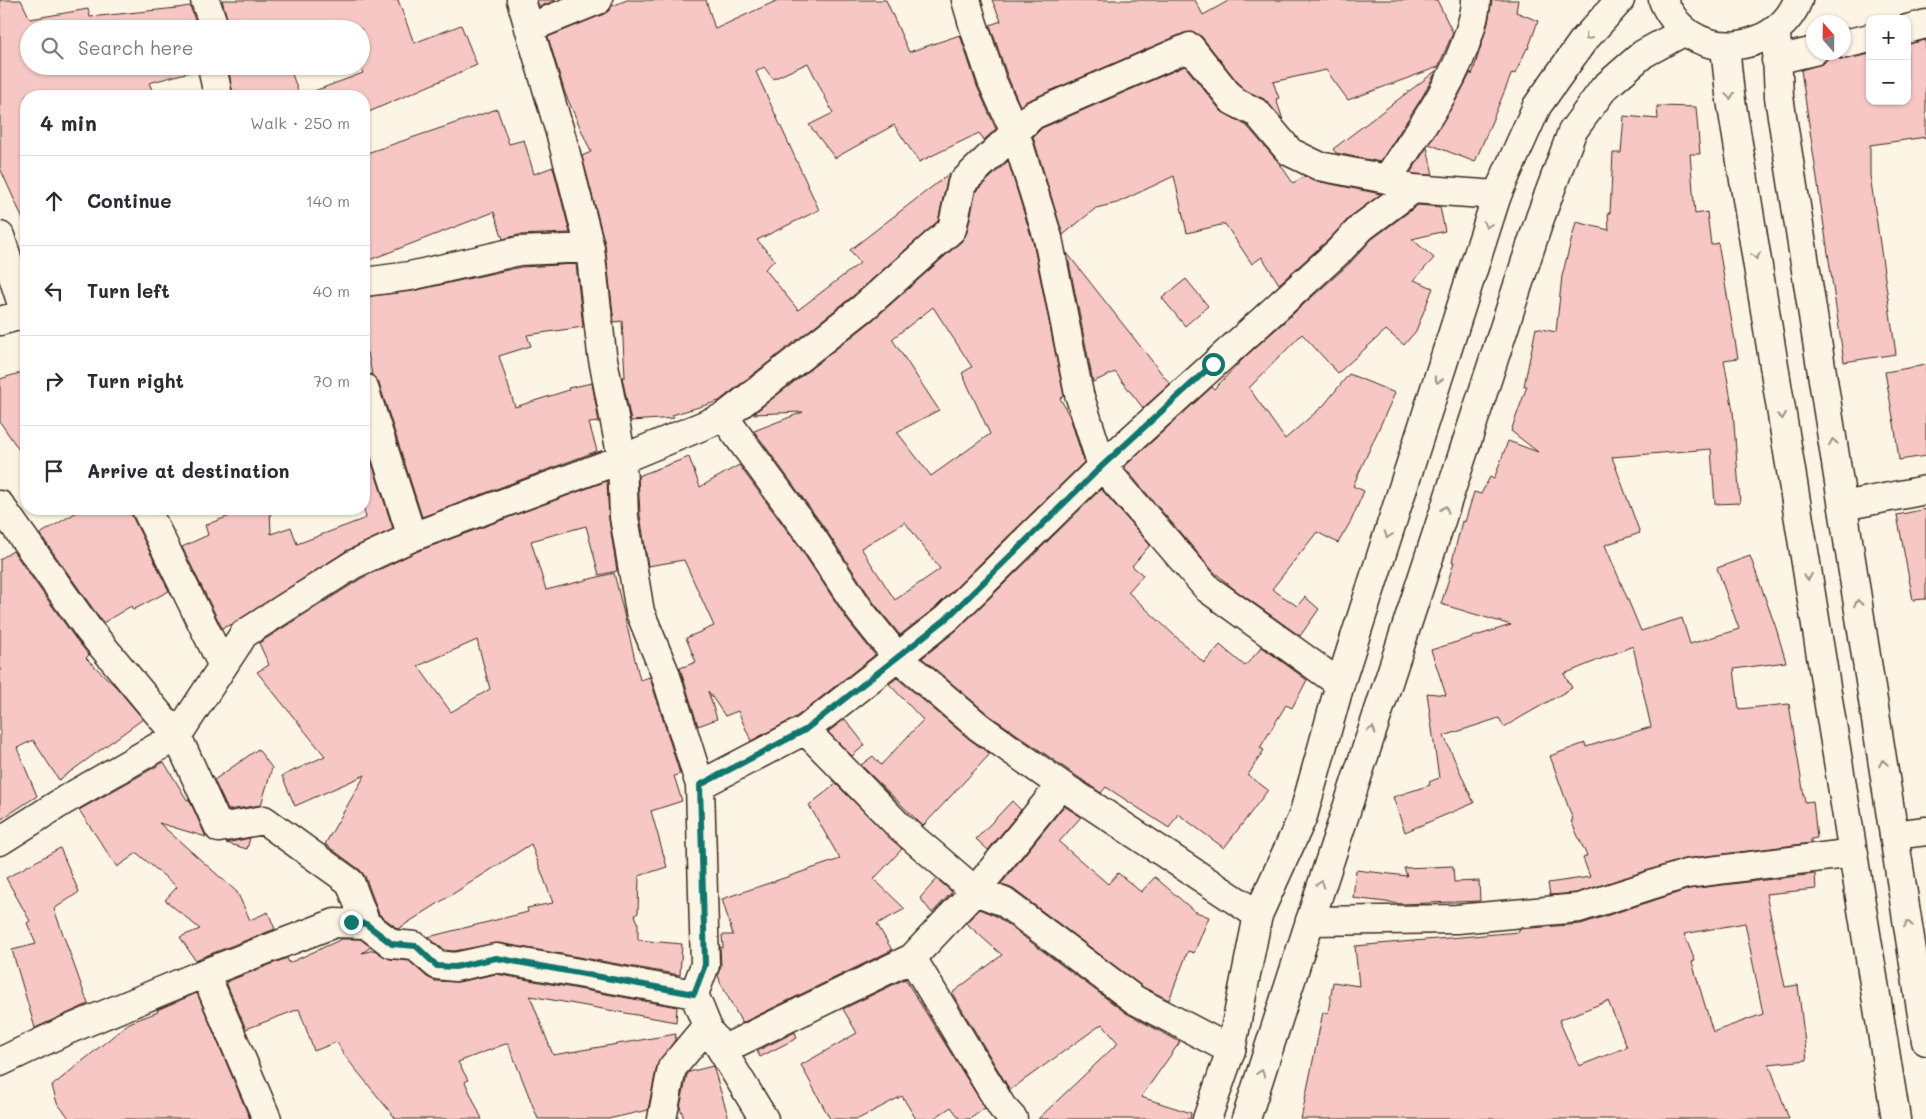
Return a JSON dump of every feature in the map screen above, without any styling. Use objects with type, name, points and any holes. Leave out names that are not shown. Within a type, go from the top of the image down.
[{"type":"street","points":[[204,0],[212,20]]},
{"type":"street","points":[[521,0],[562,139],[590,248],[602,354],[622,460],[624,517],[640,612],[665,672],[700,785],[705,965],[694,994],[707,1026],[764,1119]]},
{"type":"street","points":[[529,28],[598,0]]},
{"type":"street","points":[[966,0],[972,24],[992,81],[1015,132],[1048,238],[1080,394],[1102,466],[1208,589],[1340,684]]},
{"type":"street","points":[[1387,179],[1438,101],[1463,55],[1476,9],[1476,0]]},
{"type":"street","points":[[1208,1119],[1231,1050],[1258,915],[1303,816],[1340,684],[1497,195],[1537,106],[1583,41],[1620,0]]},
{"type":"street","points":[[1663,0],[1666,9],[1685,31],[1699,40],[1725,47],[1758,41],[1776,31],[1789,18],[1798,0]]},
{"type":"street","points":[[1911,28],[1926,24]]},
{"type":"street","points":[[1246,1119],[1534,236],[1572,132],[1604,88],[1644,54],[1685,31]]},
{"type":"street","points":[[1776,31],[1779,97],[1926,1041]]},
{"type":"street","points":[[1851,42],[1866,39]]},
{"type":"street","points":[[0,841],[65,800],[177,736],[244,634],[354,564],[412,537],[622,460],[724,416],[863,308],[952,229],[962,184],[1033,115],[1190,47],[1233,101],[1257,112],[1290,152],[1319,166],[1387,179],[1413,189],[1497,195]]},
{"type":"street","points":[[1725,47],[1730,94],[1896,1119]]},
{"type":"street","points":[[1776,60],[1806,53]]},
{"type":"street","points":[[214,75],[217,90]]},
{"type":"street","points":[[700,785],[805,730],[946,619],[1102,466],[1362,228],[1413,189]]},
{"type":"street","points":[[0,236],[17,317]]},
{"type":"street","points":[[370,281],[410,276],[519,252],[590,248]]},
{"type":"street","points":[[370,407],[412,537]]},
{"type":"street","points":[[724,416],[813,539],[861,612],[898,658],[979,727],[1061,785],[1258,915]]},
{"type":"street","points":[[1844,506],[1926,490]]},
{"type":"street","points":[[0,505],[88,630],[177,736],[219,828],[264,820],[350,882],[366,924],[392,944],[416,946],[437,966],[455,967],[496,958],[694,994]]},
{"type":"street","points":[[149,515],[223,666]]},
{"type":"street","points":[[805,730],[899,826],[975,891],[1004,902],[1135,1000],[1231,1050]]},
{"type":"street","points":[[722,1050],[912,958],[975,891],[1061,785]]},
{"type":"street","points":[[1894,835],[1926,831]]},
{"type":"street","points":[[1310,921],[1457,919],[1579,908],[1686,874],[1854,853]]},
{"type":"street","points":[[0,1062],[65,1031],[335,923],[366,924]]},
{"type":"street","points":[[912,958],[1002,1107],[1013,1119]]},
{"type":"street","points":[[206,973],[268,1119]]},
{"type":"street","points":[[662,1119],[672,1068],[707,1026]]},
{"type":"building","points":[[0,0],[21,0],[30,19],[88,9],[90,17],[190,6],[195,20],[20,20],[20,75],[179,75],[149,83],[152,90],[20,90],[20,213],[0,168]]},
{"type":"building","points":[[222,0],[398,0],[414,43],[461,25],[477,65],[370,111],[370,90],[317,90],[358,75],[370,75],[370,20],[228,20]]},
{"type":"building","points":[[537,0],[556,0],[539,7]]},
{"type":"building","points":[[627,0],[706,0],[715,29],[778,0],[886,0],[909,52],[960,35],[977,86],[996,129],[984,140],[979,133],[919,162],[894,125],[835,158],[809,125],[833,113],[808,63],[773,79],[764,67],[756,72],[819,210],[757,240],[775,260],[765,269],[798,310],[860,263],[850,250],[950,173],[938,221],[853,296],[719,401],[672,415],[674,418],[631,421],[622,377],[625,377],[622,321],[614,322],[605,244],[582,156],[591,152],[565,93],[548,37],[604,14],[612,6]]},
{"type":"building","points":[[992,0],[1195,0],[1203,15],[1230,0],[1437,0],[1453,33],[1438,67],[1348,100],[1326,70],[1273,82],[1279,98],[1276,99],[1283,120],[1264,99],[1243,89],[1202,37],[1193,32],[1184,33],[1027,101],[1020,106],[990,25],[1001,21]]},
{"type":"building","points":[[1492,0],[1518,0],[1516,12],[1538,21],[1528,49],[1515,74],[1512,73],[1475,162],[1429,144],[1471,72],[1472,75],[1488,23]]},
{"type":"building","points":[[1926,40],[1926,137],[1870,145],[1870,175],[1896,354],[1844,362],[1801,70],[1824,63],[1826,60],[1851,60],[1851,58],[1866,55],[1866,105],[1911,105],[1911,43]]},
{"type":"building","points":[[1185,66],[1221,111],[1247,126],[1280,164],[1293,183],[1305,176],[1316,181],[1381,194],[1351,216],[1328,240],[1279,284],[1262,257],[1252,264],[1225,224],[1187,233],[1174,176],[1117,203],[1096,208],[1063,235],[1033,137],[1042,128]]},
{"type":"building","points":[[1437,70],[1421,99],[1380,162],[1336,153],[1333,149]]},
{"type":"building","points":[[230,75],[292,75],[298,90],[232,90]]},
{"type":"building","points":[[1657,106],[1696,107],[1700,154],[1690,154],[1695,214],[1707,212],[1711,245],[1718,243],[1738,358],[1724,360],[1733,411],[1740,503],[1715,504],[1711,449],[1612,457],[1640,533],[1605,545],[1641,631],[1682,618],[1690,644],[1739,629],[1717,568],[1750,556],[1786,662],[1734,669],[1739,709],[1789,704],[1805,802],[1813,801],[1817,838],[1811,839],[1811,843],[1684,859],[1576,893],[1550,895],[1548,883],[1590,877],[1583,858],[1587,856],[1571,821],[1573,820],[1550,756],[1585,743],[1586,747],[1651,727],[1633,646],[1564,674],[1572,688],[1504,727],[1499,718],[1444,736],[1474,803],[1405,832],[1393,797],[1430,785],[1429,782],[1439,778],[1427,693],[1446,695],[1431,650],[1511,625],[1441,604],[1454,562],[1452,562],[1462,521],[1465,522],[1474,492],[1481,494],[1490,477],[1494,479],[1508,441],[1538,452],[1511,431],[1527,386],[1524,386],[1536,328],[1556,332],[1562,276],[1576,222],[1609,230],[1608,213],[1610,213],[1613,153],[1621,153],[1624,116],[1658,119]]},
{"type":"building","points":[[497,109],[509,144],[524,140],[534,174],[553,167],[570,233],[518,235],[503,239],[494,212],[370,260],[370,152]]},
{"type":"building","points":[[1427,147],[1433,175],[1413,174],[1411,172]]},
{"type":"building","points":[[1008,161],[1033,242],[1064,396],[1060,398],[1070,417],[1084,462],[936,607],[900,635],[874,603],[826,530],[754,431],[803,412],[753,414],[873,320],[962,241],[967,232],[976,191]],"holes":[[[933,307],[972,367],[962,373],[990,434],[931,476],[897,432],[939,410],[892,339]],[[905,522],[940,569],[895,600],[861,548]]]},
{"type":"building","points":[[1418,205],[1440,207],[1445,231],[1412,239],[1434,258],[1414,280],[1433,288],[1416,331],[1404,345],[1386,330],[1338,373],[1302,334],[1249,388],[1285,439],[1324,405],[1349,374],[1395,393],[1353,486],[1364,491],[1351,521],[1338,543],[1317,532],[1272,589],[1297,606],[1305,597],[1319,609],[1300,636],[1234,589],[1213,571],[1124,467],[1212,387],[1214,389],[1246,356],[1350,263],[1372,239]]},
{"type":"building","points":[[1067,253],[1170,384],[1143,408],[1115,372],[1093,382]]},
{"type":"building","points":[[576,264],[583,327],[527,335],[531,346],[499,356],[515,407],[569,390],[568,388],[592,383],[599,422],[589,423],[597,451],[422,517],[379,383],[372,375],[370,364],[370,296],[413,291],[521,267]]},
{"type":"building","points":[[1186,279],[1208,306],[1185,326],[1162,298]]},
{"type":"building","points":[[1926,365],[1926,456],[1899,460],[1885,372]]},
{"type":"building","points":[[20,373],[20,451],[0,422],[0,379]]},
{"type":"building","points":[[370,457],[393,529],[346,551],[233,624],[222,628],[182,547],[208,535],[205,525],[232,515],[270,515],[271,534],[291,527],[297,544],[366,518],[365,515],[370,515]]},
{"type":"building","points":[[689,457],[700,487],[739,465],[800,548],[848,621],[875,655],[796,717],[751,741],[738,711],[725,716],[708,691],[717,719],[698,726],[680,668],[696,662],[686,638],[714,626],[684,560],[648,566],[640,515],[638,476]]},
{"type":"building","points":[[607,481],[609,520],[617,571],[599,575],[586,526],[531,541],[546,590],[614,573],[640,680],[650,677],[680,774],[674,776],[682,801],[651,811],[667,867],[639,876],[638,913],[635,915],[638,923],[638,940],[682,944],[680,975],[499,943],[454,951],[444,950],[428,937],[528,912],[527,908],[553,903],[531,844],[398,929],[379,914],[365,876],[360,870],[325,844],[365,775],[295,806],[282,776],[325,756],[257,672],[269,665],[259,643],[362,578],[418,551]],"holes":[[[477,640],[490,689],[451,712],[418,666]]]},
{"type":"building","points":[[1101,489],[1150,545],[1132,566],[1143,575],[1128,592],[1204,663],[1220,645],[1245,666],[1262,647],[1307,680],[1292,708],[1286,705],[1260,748],[1264,750],[1248,775],[1268,790],[1224,848],[1178,814],[1169,828],[1106,787],[1101,793],[989,715],[922,658],[957,630]]},
{"type":"building","points":[[1926,509],[1926,599],[1913,600],[1897,515]]},
{"type":"building","points":[[72,515],[132,515],[169,591],[133,610],[131,606],[103,623],[40,534]]},
{"type":"building","points":[[13,551],[89,655],[86,658],[116,687],[143,719],[59,780],[33,740],[17,748],[37,796],[0,820],[0,559]]},
{"type":"building","points":[[897,678],[969,739],[990,754],[923,826],[861,765],[873,756],[881,765],[923,720],[889,684]]},
{"type":"building","points":[[845,719],[865,745],[852,756],[828,732]]},
{"type":"building","points":[[258,749],[272,768],[261,805],[228,810],[214,780]]},
{"type":"building","points":[[164,762],[187,800],[189,799],[206,837],[159,823],[237,892],[250,920],[268,912],[275,929],[195,960],[180,937],[200,929],[165,900],[177,887],[137,853],[117,867],[79,810]]},
{"type":"building","points":[[836,784],[902,849],[874,879],[905,909],[877,924],[892,950],[742,1023],[720,982],[718,974],[721,965],[720,947],[723,948],[722,935],[733,935],[722,899],[840,859],[809,805]]},
{"type":"building","points":[[1012,801],[1021,810],[988,850],[976,839]]},
{"type":"building","points":[[1064,806],[1081,817],[1059,842],[1108,884],[1118,873],[1141,892],[1155,877],[1194,911],[1209,917],[1194,953],[1188,951],[1169,1000],[1143,987],[1013,889],[1001,884]]},
{"type":"building","points":[[250,838],[247,849],[226,843]]},
{"type":"building","points":[[60,848],[79,892],[54,909],[88,1004],[35,1028],[12,950],[36,944],[27,923],[30,921],[6,878]]},
{"type":"building","points":[[1453,866],[1454,882],[1479,881],[1480,901],[1402,904],[1353,898],[1356,870],[1407,876],[1404,868]]},
{"type":"building","points":[[1815,874],[1816,889],[1766,894],[1785,987],[1798,985],[1807,1060],[1769,1064],[1789,1119],[1301,1119],[1323,1012],[1328,1013],[1333,982],[1359,986],[1355,946],[1519,932],[1519,929],[1581,924],[1689,889]],"holes":[[[1745,923],[1763,1014],[1713,1032],[1692,962],[1695,961],[1684,934]],[[1608,1001],[1627,1047],[1579,1066],[1559,1020]]]},
{"type":"building","points":[[937,879],[952,892],[932,913],[920,898]]},
{"type":"building","points":[[979,909],[996,916],[1126,1013],[1180,1042],[1141,1097],[1191,1113],[1190,1119],[1038,1119],[1118,1043],[1102,1024],[1010,1090],[952,993],[1002,955],[966,923]]},
{"type":"building","points":[[342,939],[360,939],[371,947],[362,953],[374,950],[390,959],[409,961],[427,977],[435,981],[458,982],[496,974],[677,1007],[676,1022],[530,996],[553,1055],[676,1034],[675,1040],[657,1065],[648,1110],[608,1119],[538,1119],[508,1043],[458,1062],[468,1080],[465,1082],[482,1119],[396,1119],[344,1055],[337,1042],[314,1051],[299,1009],[246,1029],[226,982],[287,958],[289,963]]},
{"type":"building","points":[[905,979],[985,1108],[970,1119],[960,1119],[951,1107],[933,1119],[916,1119],[902,1096],[858,1119],[830,1119],[801,1065],[857,1033],[843,1009]]},
{"type":"building","points":[[197,993],[250,1119],[70,1119],[57,1103],[52,1086],[129,1023],[158,1012],[157,1010]]},
{"type":"building","points":[[795,1032],[797,1038],[760,1057],[757,1051]]},
{"type":"building","points":[[713,1066],[729,1119],[684,1119],[680,1107],[687,1075],[689,1072]]},
{"type":"route","points":[[351,922],[366,924],[392,944],[416,946],[437,966],[455,967],[496,958],[694,994],[705,965],[700,785],[805,730],[946,619],[1102,466],[1213,364]]}]
